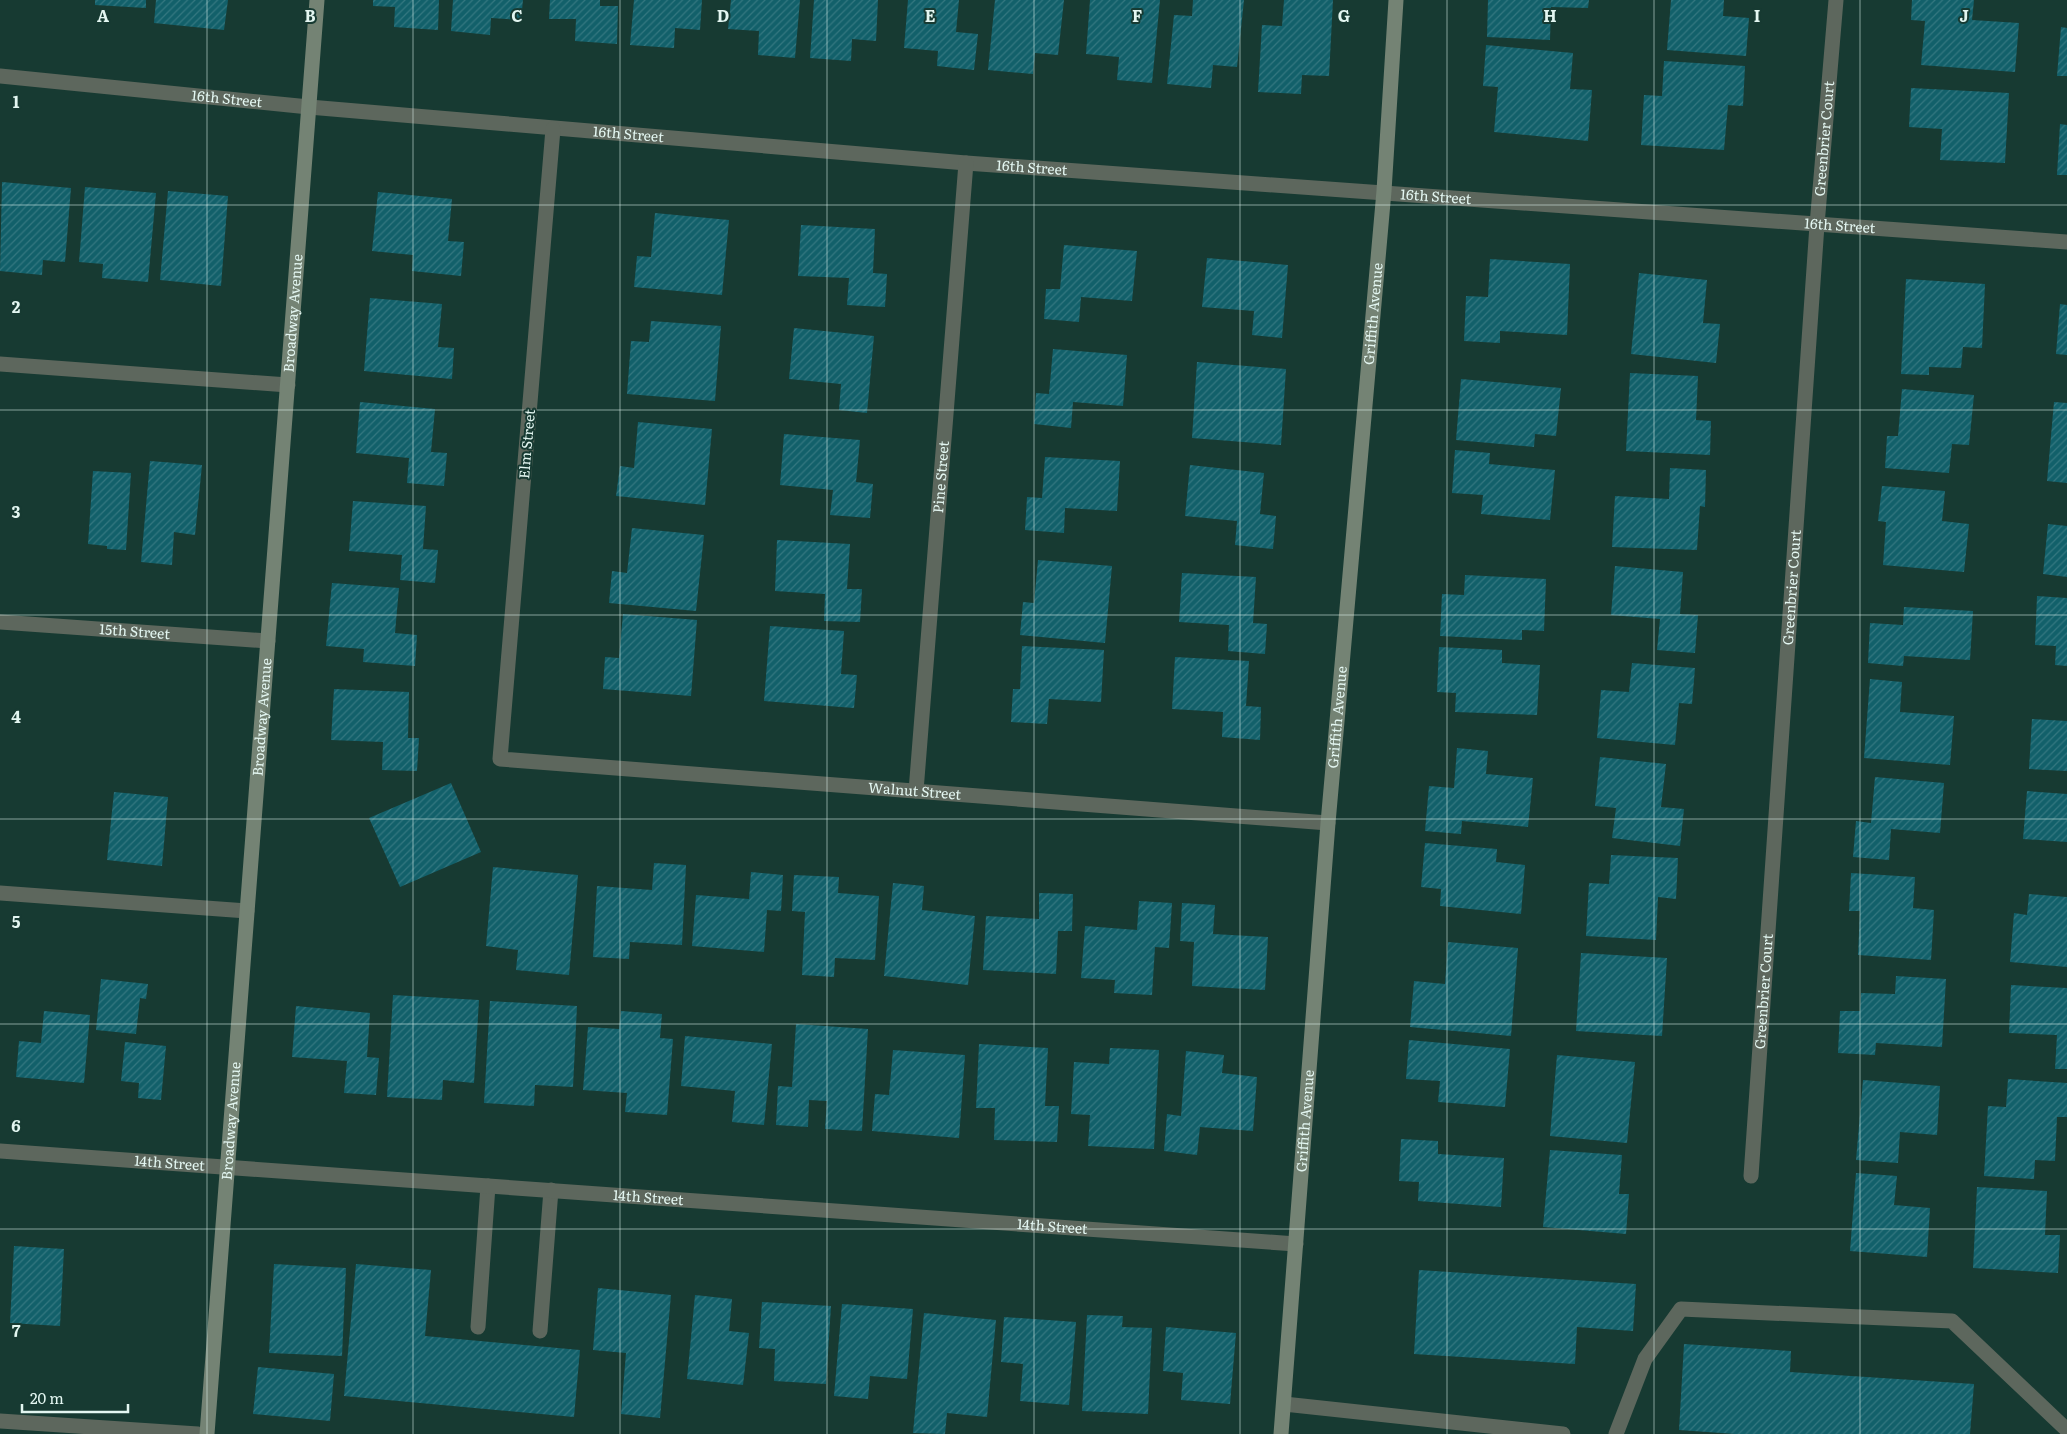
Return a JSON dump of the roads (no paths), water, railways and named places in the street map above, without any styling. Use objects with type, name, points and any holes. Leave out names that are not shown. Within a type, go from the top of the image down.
[{"type":"street","name":"Broadway Avenue","points":[[207,1434],[317,0]]},
{"type":"street","name":"Griffith Avenue","points":[[1281,1434],[1328,823],[1384,191],[1396,0]]},
{"type":"street","name":"Greenbrier Court","points":[[1751,1176],[1817,225],[1836,0]]},
{"type":"street","name":"16th Street","points":[[0,76],[553,129],[966,163],[1384,191],[1817,225],[2067,242]]},
{"type":"street","name":"Elm Street","points":[[500,759],[553,129]]},
{"type":"street","name":"Pine Street","points":[[916,791],[966,163]]},
{"type":"street","points":[[0,364],[288,385]]},
{"type":"street","name":"15th Street","points":[[0,622],[268,642]]},
{"type":"street","name":"Walnut Street","points":[[500,759],[1328,823]]},
{"type":"street","points":[[0,893],[248,911]]},
{"type":"street","name":"14th Street","points":[[0,1151],[1296,1244]]},
{"type":"street","points":[[478,1328],[488,1186]]},
{"type":"street","points":[[540,1331],[550,1190]]},
{"type":"street","points":[[1616,1434],[1645,1359],[1681,1308],[1952,1321],[2067,1430]]},
{"type":"street","points":[[1284,1404],[1563,1434]]},
{"type":"street","points":[[0,1421],[198,1434]]}]
